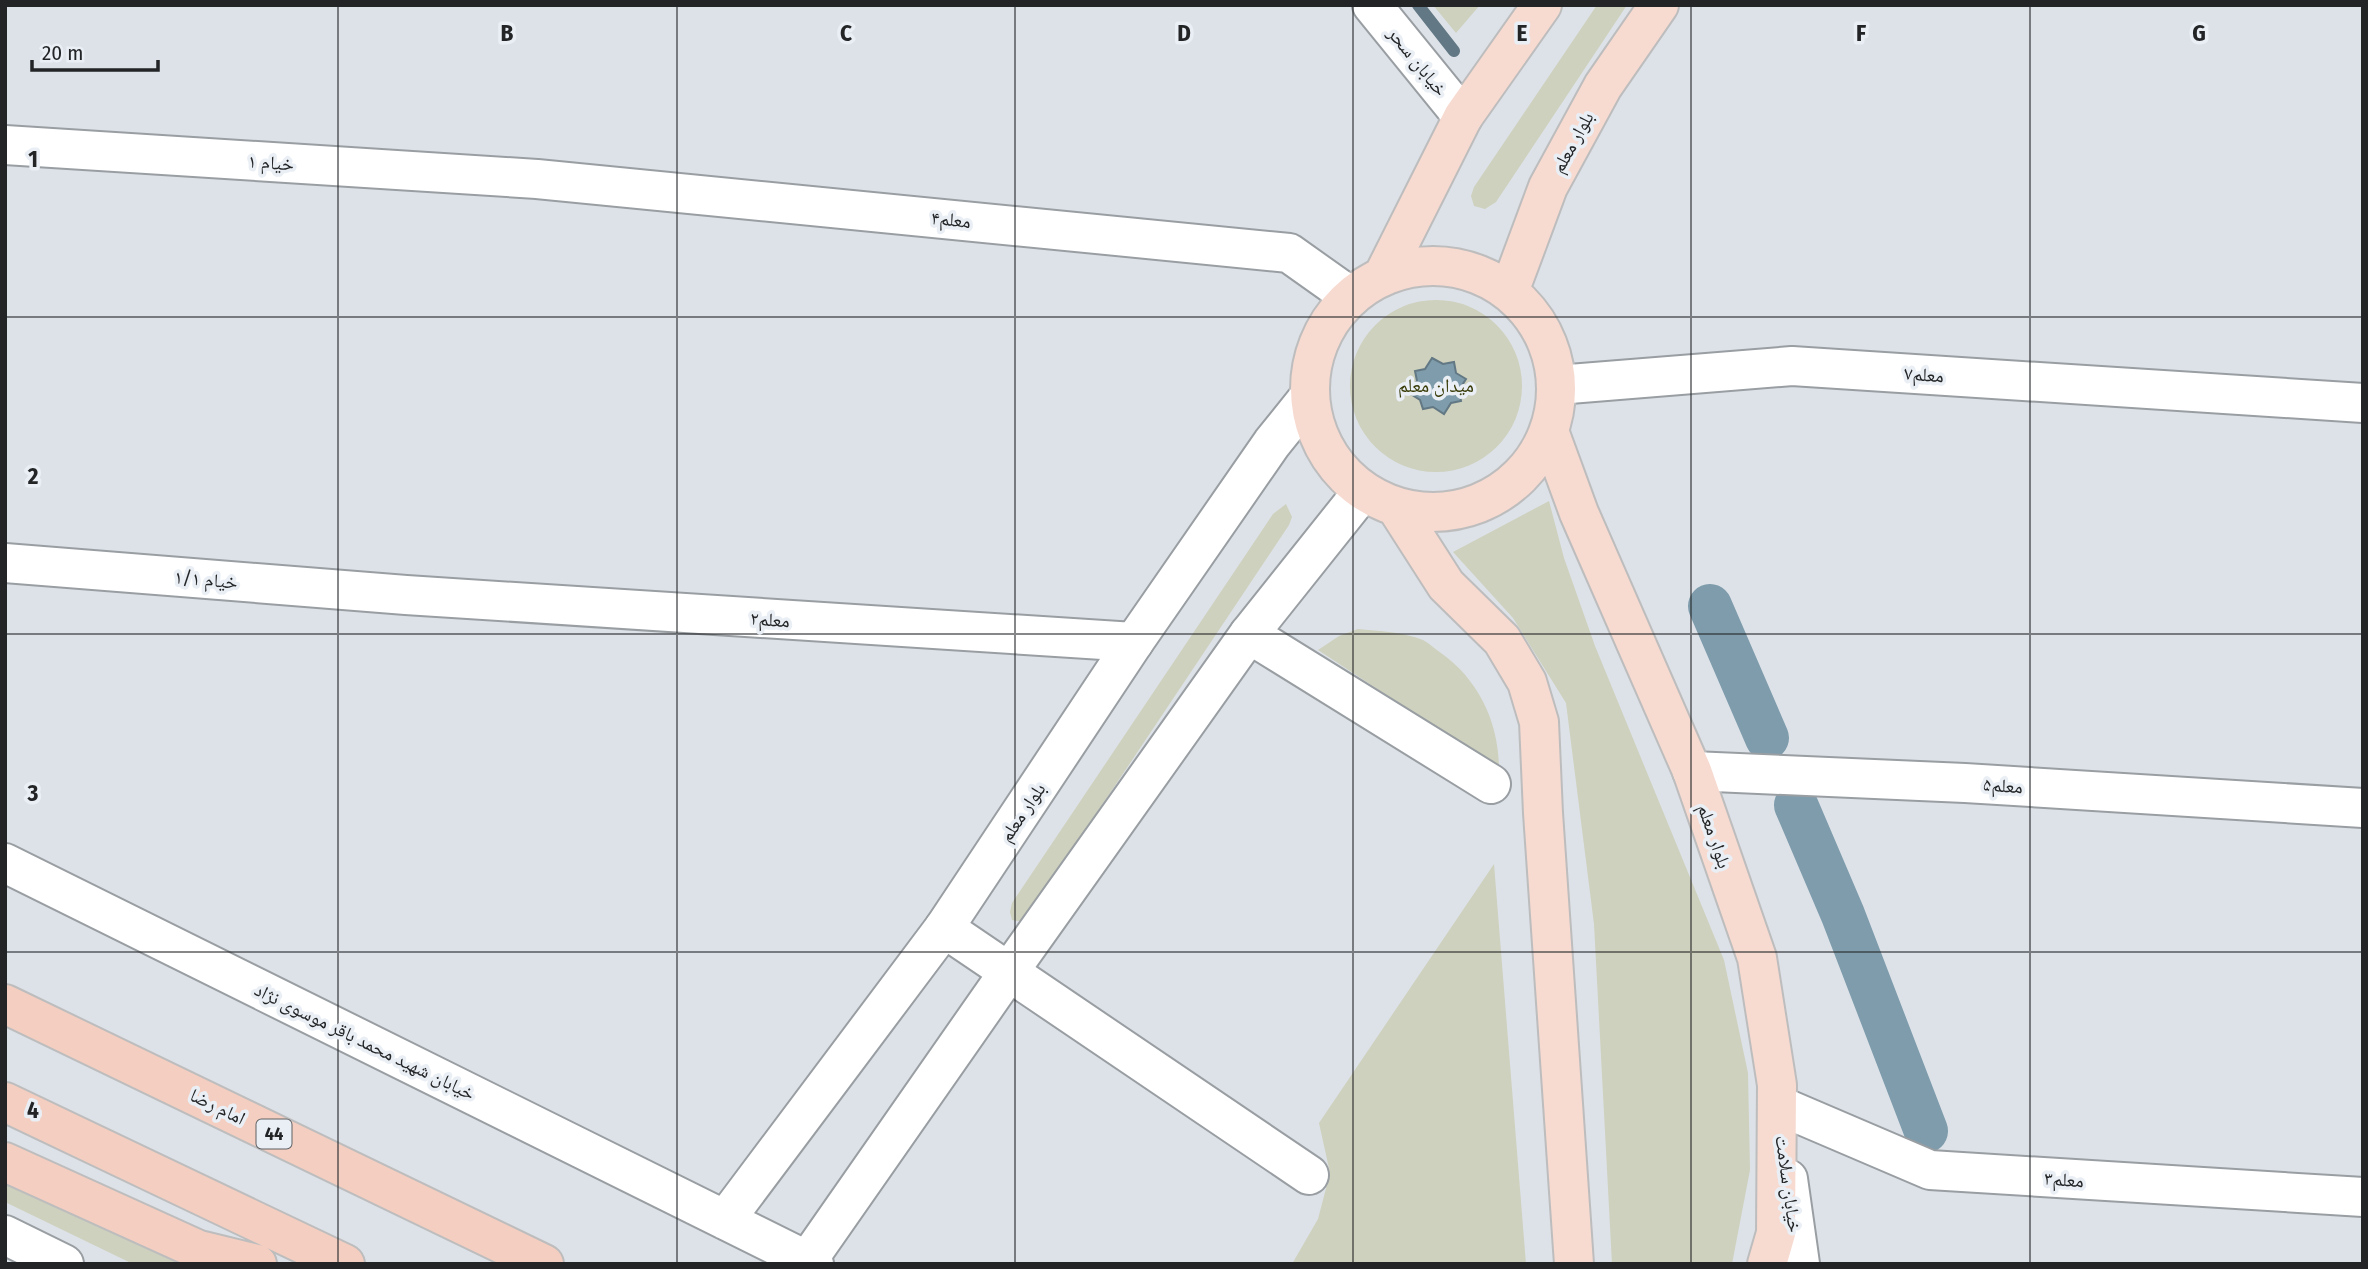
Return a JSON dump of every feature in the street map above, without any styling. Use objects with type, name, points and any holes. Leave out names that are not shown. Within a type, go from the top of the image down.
[{"type":"highway","name":"امام رضا","points":[[5,1004],[544,1264]]},
{"type":"highway","points":[[5,1102],[345,1264]]},
{"type":"highway","points":[[5,1162],[199,1250],[257,1264]]},
{"type":"main road","points":[[1383,276],[1463,117],[1542,5]]},
{"type":"main road","name":"بلوار معلم","points":[[1509,292],[1548,187],[1603,86],[1659,5]]},
{"type":"main road","points":[[1379,499],[1427,513],[1458,510],[1488,500],[1521,475],[1535,459],[1549,431],[1557,385],[1551,349],[1534,317],[1509,292],[1480,275],[1448,266],[1415,267],[1383,276],[1351,296],[1327,326],[1312,360],[1310,397],[1317,433],[1335,466],[1379,499],[1446,585],[1502,640],[1527,682],[1539,722],[1574,1264]]},
{"type":"main road","name":"بلوار معلم","points":[[1549,431],[1579,513],[1692,771],[1757,958],[1778,1105],[1776,1233],[1767,1264]]},
{"type":"street","name":"خیابان سحر","points":[[1373,5],[1463,117]]},
{"type":"street","name":"خیام ۱","points":[[5,145],[537,179]]},
{"type":"street","name":"معلم۴","points":[[537,179],[1289,253],[1351,296]]},
{"type":"street","name":"معلم۷","points":[[1557,385],[1792,366],[2363,402]]},
{"type":"street","name":"بلوار معلم","points":[[725,1220],[944,928],[1134,642],[1272,443],[1310,397]]},
{"type":"street","points":[[811,1262],[1008,973],[1249,634],[1379,499]]},
{"type":"street","name":"خیام ۱/۱","points":[[5,563],[406,596]]},
{"type":"street","name":"معلم۲","points":[[406,596],[1134,642]]},
{"type":"street","points":[[1249,634],[1491,784]]},
{"type":"street","name":"معلم۵","points":[[1692,771],[1965,783],[2363,808]]},
{"type":"street","name":"خیابان شهید محمد باقر موسوی نژاد","points":[[5,863],[811,1262]]},
{"type":"street","points":[[944,928],[1309,1175]]},
{"type":"street","name":"معلم۳","points":[[1778,1105],[1930,1170],[2363,1197]]},
{"type":"street","name":"خیابان سلامت","points":[[1778,1105],[1800,1264]]},
{"type":"street","points":[[5,1235],[64,1264]]},
{"type":"green space","points":[[1433,5],[1480,5],[1456,33]]},
{"type":"green space","points":[[1597,5],[1627,5],[1496,202],[1485,209],[1474,206],[1471,196],[1474,187]]},
{"type":"green space","name":"میدان معلم","points":[[1436,300],[1469,306],[1497,325],[1516,353],[1522,386],[1516,419],[1497,447],[1469,466],[1436,472],[1403,466],[1375,447],[1356,419],[1350,386],[1356,353],[1375,325],[1403,306]]},
{"type":"green space","points":[[1549,501],[1564,558],[1595,646],[1724,960],[1748,1073],[1750,1170],[1732,1264],[1612,1264],[1594,924],[1566,703],[1513,618],[1453,552]]},
{"type":"green space","points":[[1286,504],[1292,517],[1289,525],[1030,913],[1022,921],[1012,920],[1012,903],[1273,514]]},
{"type":"green space","points":[[1358,629],[1415,637],[1430,644],[1454,664],[1476,689],[1491,719],[1499,769],[1318,650],[1339,636]]},
{"type":"green space","points":[[1494,864],[1526,1264],[1292,1264],[1318,1219],[1330,1173],[1319,1123]]},
{"type":"green space","points":[[5,1177],[189,1264],[133,1264],[5,1202]]},
{"type":"water","points":[[1432,358],[1443,364],[1454,362],[1456,373],[1466,379],[1459,390],[1461,401],[1451,403],[1444,414],[1433,407],[1423,409],[1420,400],[1409,393],[1417,381],[1415,371],[1425,369]]},
{"type":"waterway","points":[[1418,5],[1454,51]]},
{"type":"waterway","points":[[1710,606],[1767,738]]},
{"type":"waterway","points":[[1796,805],[1843,915],[1926,1131]]}]
